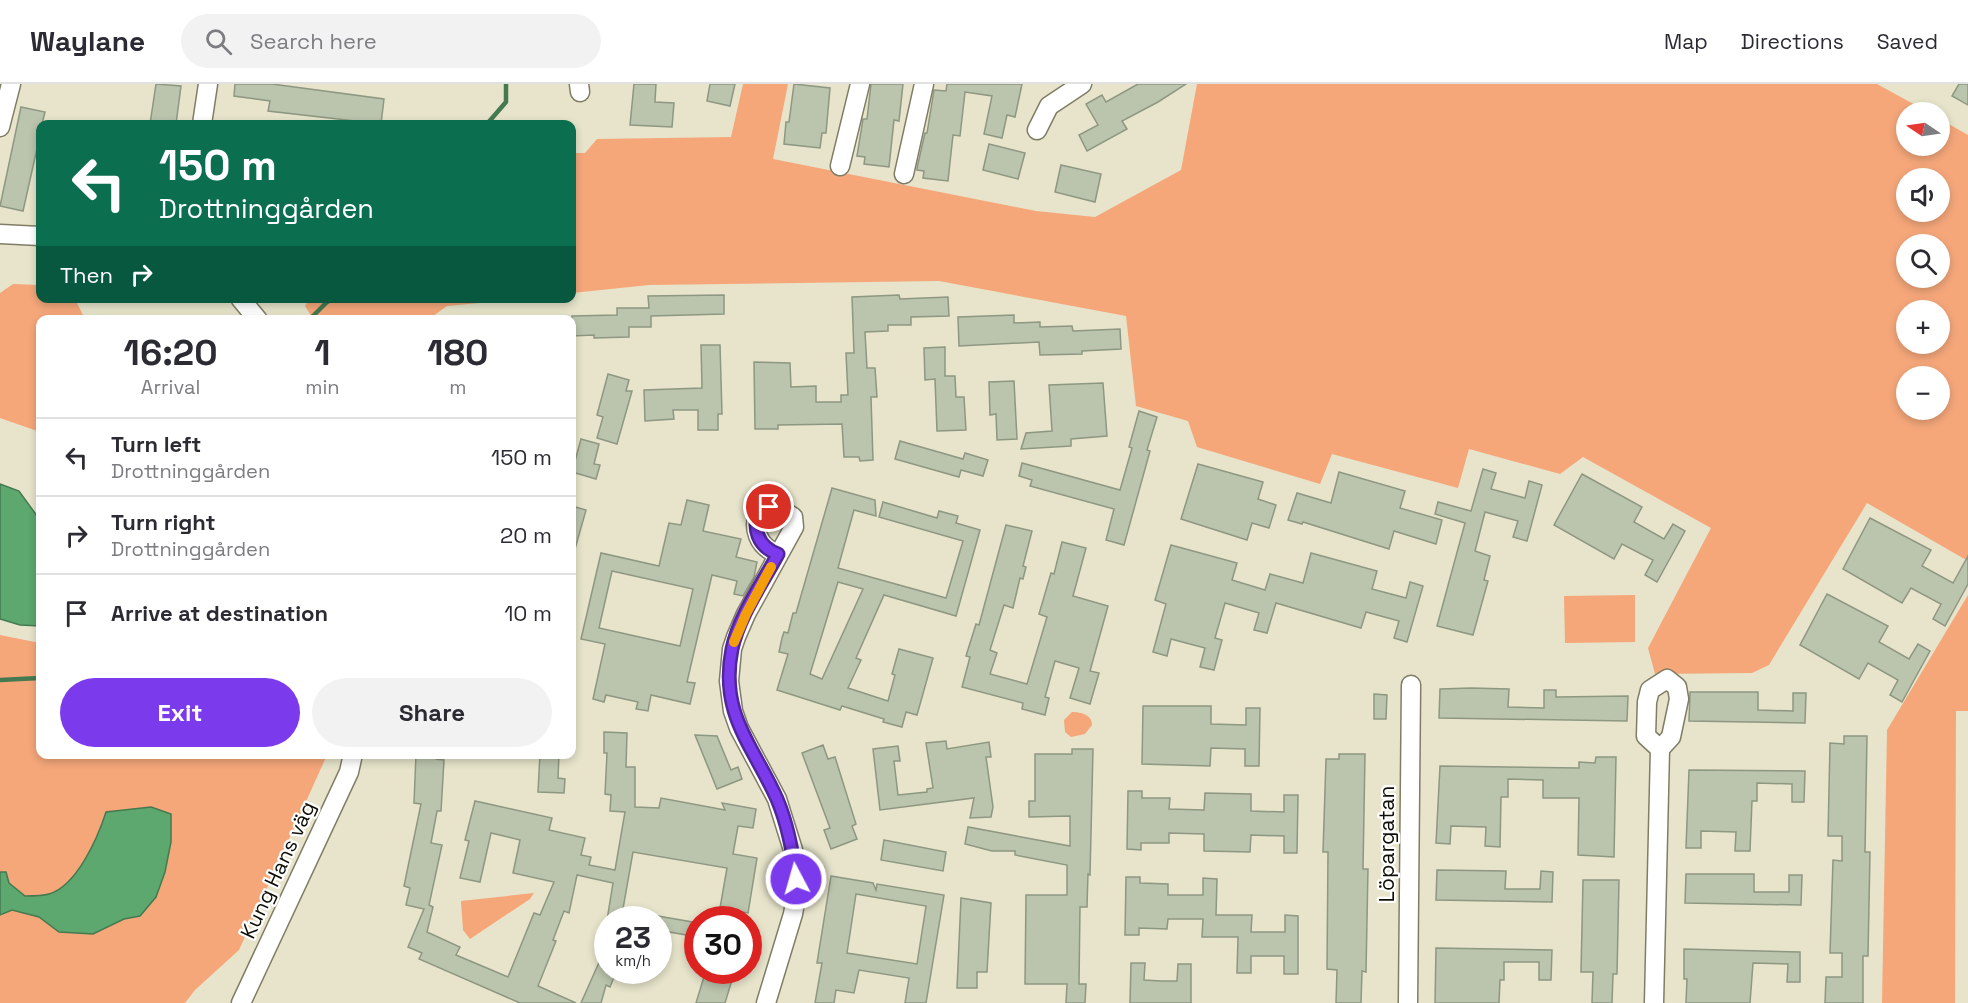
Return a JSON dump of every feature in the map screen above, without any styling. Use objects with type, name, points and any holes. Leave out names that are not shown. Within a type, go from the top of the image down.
[{"type":"street","points":[[203,120],[208,84]]},
{"type":"street","points":[[840,166],[860,84]]},
{"type":"street","points":[[904,174],[924,84]]},
{"type":"street","points":[[1037,130],[1049,106],[1082,84]]},
{"type":"street","points":[[0,128],[7,85]]},
{"type":"street","points":[[0,234],[36,236]]},
{"type":"street","points":[[244,303],[254,315]]},
{"type":"street","points":[[766,1003],[793,914],[796,897],[793,850],[777,799],[739,728],[733,711],[729,681],[731,655],[736,638],[778,554]]},
{"type":"street","name":"Löpargatan","points":[[1408,1003],[1411,685]]},
{"type":"street","points":[[1654,1003],[1660,749]]},
{"type":"street","name":"Kung Hans väg","points":[[241,1003],[349,772],[352,759]]},
{"type":"shaded area","points":[[743,84],[788,84],[773,159],[1036,211],[1095,217],[1181,170],[1197,84],[1877,84],[1910,102],[1896,102],[1896,156],[1950,156],[1950,125],[1968,135],[1968,561],[1867,503],[1769,665],[1752,673],[1655,674],[1648,648],[1711,528],[1583,457],[1560,474],[1469,449],[1458,488],[1332,454],[1320,484],[1197,447],[1188,421],[1136,406],[1126,316],[939,281],[649,285],[576,293],[576,153],[585,153],[597,139],[731,137]]},
{"type":"shaded area","points":[[13,284],[36,285],[36,303],[77,303],[83,315],[36,315],[36,431],[0,418],[0,293]]},
{"type":"shaded area","points":[[306,303],[480,303],[447,306],[435,315],[311,315],[305,306]]},
{"type":"shaded area","points":[[0,484],[19,491],[36,514],[36,626],[20,625],[0,619]]},
{"type":"shaded area","points":[[1635,595],[1635,642],[1565,643],[1564,596]]},
{"type":"shaded area","points":[[1968,595],[1968,711],[1956,711],[1955,1003],[1882,1003],[1887,730]]},
{"type":"shaded area","points":[[0,635],[36,642],[36,759],[325,759],[239,950],[195,990],[185,1003],[0,1003]]},
{"type":"shaded area","points":[[1072,712],[1088,716],[1092,722],[1085,734],[1071,737],[1065,732],[1064,720]]},
{"type":"shaded area","points":[[151,807],[171,814],[171,842],[165,872],[156,897],[140,916],[124,919],[93,934],[59,932],[39,917],[12,910],[0,915],[0,872],[6,872],[9,883],[25,896],[49,894],[69,881],[77,871],[92,847],[106,812]]},
{"type":"shaded area","points":[[534,893],[530,899],[470,939],[463,930],[461,901]]},
{"type":"building","points":[[156,84],[181,86],[177,120],[151,120]]},
{"type":"building","points":[[235,84],[272,84],[384,99],[381,120],[346,120],[268,111],[270,101],[234,96]]},
{"type":"building","points":[[634,84],[656,84],[655,102],[674,103],[672,127],[630,125]]},
{"type":"building","points":[[710,84],[735,84],[730,106],[707,101]]},
{"type":"building","points":[[794,84],[830,88],[826,133],[822,133],[820,148],[784,144]]},
{"type":"building","points":[[871,84],[903,84],[899,121],[894,120],[889,167],[864,164],[865,157],[857,156],[863,119],[867,119]]},
{"type":"building","points":[[947,84],[1022,84],[1015,117],[1007,115],[1002,138],[984,134],[992,96],[965,92],[960,136],[953,135],[948,181],[923,178],[924,171],[917,170],[917,168],[925,133],[927,133],[934,90],[946,91]]},
{"type":"building","points":[[1138,84],[1186,84],[1122,121],[1127,129],[1087,151],[1079,135],[1098,125],[1086,104],[1102,95],[1106,102]]},
{"type":"building","points":[[1959,84],[1968,84],[1968,105],[1952,96]]},
{"type":"building","points":[[21,107],[45,112],[43,120],[36,120],[36,153],[23,211],[0,206]]},
{"type":"building","points":[[989,144],[1025,153],[1018,179],[983,170]]},
{"type":"building","points":[[1061,165],[1101,174],[1095,202],[1055,192]]},
{"type":"building","points":[[724,295],[724,314],[651,316],[651,327],[629,327],[629,337],[576,336],[576,316],[617,315],[617,308],[649,308],[648,296]]},
{"type":"building","points":[[899,295],[900,299],[948,297],[949,316],[911,317],[911,325],[888,325],[888,331],[865,332],[867,368],[875,368],[877,397],[871,397],[873,460],[860,461],[859,457],[844,457],[842,424],[778,425],[778,429],[755,429],[754,362],[790,363],[791,387],[816,386],[816,402],[841,402],[841,395],[848,395],[846,353],[854,353],[852,297]]},
{"type":"building","points":[[1014,315],[1014,323],[1040,322],[1040,327],[1072,326],[1073,331],[1120,329],[1121,349],[1082,351],[1082,354],[1040,355],[1039,342],[959,346],[958,317]]},
{"type":"building","points":[[701,345],[720,345],[722,414],[718,414],[718,430],[698,430],[698,410],[673,410],[674,419],[645,421],[644,390],[702,388]]},
{"type":"building","points":[[945,347],[945,376],[955,376],[956,397],[964,397],[966,430],[937,431],[935,379],[925,380],[924,348]]},
{"type":"building","points":[[608,374],[629,380],[626,391],[632,391],[617,444],[597,438],[603,417],[597,415]]},
{"type":"building","points":[[1014,381],[1017,439],[997,440],[996,414],[990,415],[989,382]]},
{"type":"building","points":[[1103,383],[1107,436],[1071,439],[1071,446],[1021,449],[1026,433],[1052,431],[1049,385]]},
{"type":"building","points":[[1139,411],[1157,417],[1124,545],[1106,540],[1114,509],[1030,486],[1032,480],[1019,476],[1022,463],[1120,490],[1132,448],[1129,447]]},
{"type":"building","points":[[581,439],[599,444],[594,464],[600,465],[596,479],[576,473],[576,457]]},
{"type":"building","points":[[900,441],[963,459],[965,453],[988,460],[983,476],[961,470],[959,477],[895,459]]},
{"type":"building","points":[[1198,464],[1263,482],[1258,499],[1276,505],[1269,528],[1252,523],[1247,540],[1181,519]]},
{"type":"building","points":[[1483,469],[1496,473],[1491,489],[1525,498],[1529,481],[1542,485],[1527,541],[1513,537],[1518,521],[1485,512],[1475,551],[1490,556],[1484,580],[1488,581],[1473,635],[1437,626],[1465,523],[1435,514],[1438,502],[1471,511]]},
{"type":"building","points":[[1339,472],[1405,491],[1400,508],[1442,520],[1436,544],[1394,531],[1389,549],[1303,522],[1302,524],[1288,520],[1297,493],[1331,503]]},
{"type":"building","points":[[1582,474],[1642,507],[1634,522],[1664,539],[1673,524],[1685,531],[1657,582],[1645,575],[1653,560],[1622,544],[1614,559],[1554,525]]},
{"type":"building","points":[[832,488],[875,500],[876,516],[854,510],[838,568],[946,598],[963,541],[879,517],[883,502],[937,518],[939,511],[958,516],[956,523],[980,530],[956,616],[884,595],[856,658],[861,660],[848,688],[888,701],[899,649],[933,658],[917,715],[906,712],[902,727],[842,706],[840,710],[777,690],[788,654],[779,652],[782,638],[784,632],[788,633],[793,613],[796,613]],"holes":[[[838,582],[863,589],[822,679],[810,674]]]},
{"type":"building","points":[[687,500],[709,505],[703,531],[741,539],[736,557],[757,562],[754,577],[743,596],[734,594],[737,581],[712,575],[687,682],[695,683],[690,704],[651,695],[648,711],[636,709],[638,702],[606,695],[604,702],[593,699],[605,644],[581,639],[601,553],[659,566],[669,523],[681,525]],"holes":[[[612,571],[693,589],[680,646],[599,628]]]},
{"type":"building","points":[[576,507],[586,510],[576,545]]},
{"type":"building","points":[[1870,518],[1931,550],[1922,566],[1953,583],[1968,556],[1968,584],[1945,626],[1933,619],[1941,604],[1911,588],[1902,603],[1843,569]]},
{"type":"building","points":[[1006,525],[1032,531],[1023,566],[1026,567],[1023,579],[1020,578],[1013,608],[1004,605],[990,650],[997,653],[990,674],[1027,684],[1047,617],[1039,614],[1051,573],[1054,574],[1062,542],[1086,548],[1073,596],[1108,606],[1090,671],[1099,673],[1090,704],[1070,698],[1079,668],[1055,661],[1045,697],[1049,698],[1045,715],[1022,709],[1023,703],[962,687],[970,657],[966,656],[976,624],[979,625]]},
{"type":"building","points":[[1171,545],[1237,563],[1232,580],[1265,590],[1270,574],[1303,583],[1311,553],[1377,571],[1372,589],[1406,598],[1410,582],[1423,586],[1407,642],[1394,638],[1399,621],[1366,612],[1361,628],[1276,603],[1267,633],[1254,630],[1259,613],[1225,603],[1215,638],[1222,640],[1214,670],[1200,667],[1205,648],[1171,639],[1167,656],[1153,652],[1166,604],[1155,600]]},
{"type":"building","points":[[1827,594],[1888,626],[1879,642],[1909,659],[1918,644],[1930,651],[1902,702],[1890,695],[1898,680],[1868,663],[1859,679],[1800,645]]},
{"type":"building","points":[[1440,689],[1509,689],[1508,707],[1544,708],[1544,690],[1556,690],[1556,697],[1628,696],[1627,721],[1439,718]]},
{"type":"building","points":[[1690,692],[1758,692],[1758,710],[1793,711],[1793,693],[1806,693],[1805,723],[1689,721]]},
{"type":"building","points":[[1374,694],[1387,695],[1386,719],[1374,719]]},
{"type":"building","points":[[1143,706],[1211,706],[1211,724],[1246,725],[1246,708],[1260,708],[1259,766],[1245,766],[1245,749],[1211,748],[1210,766],[1142,764]]},
{"type":"building","points":[[604,732],[627,733],[626,767],[635,767],[635,807],[659,808],[661,798],[725,810],[722,803],[756,809],[753,828],[738,826],[733,854],[757,858],[749,906],[720,906],[727,868],[633,852],[623,906],[609,906],[613,883],[577,875],[569,913],[564,911],[553,940],[556,941],[538,986],[576,1003],[520,1003],[419,959],[422,953],[408,947],[424,909],[406,905],[410,888],[404,886],[421,804],[414,803],[416,759],[444,760],[441,811],[437,811],[431,843],[442,845],[429,905],[433,907],[427,932],[460,947],[456,955],[508,977],[534,913],[540,915],[554,882],[513,873],[520,840],[491,833],[480,882],[460,878],[469,841],[465,840],[475,801],[552,818],[549,830],[585,838],[581,855],[591,857],[589,865],[615,870],[625,812],[610,811],[611,795],[605,794],[607,753],[604,753]]},
{"type":"building","points":[[695,735],[717,736],[731,770],[738,767],[742,779],[717,789]]},
{"type":"building","points":[[1844,736],[1867,736],[1865,852],[1870,852],[1868,956],[1863,956],[1863,1003],[1825,1003],[1826,977],[1842,977],[1842,953],[1830,953],[1833,860],[1842,861],[1842,836],[1828,836],[1830,743],[1844,744]]},
{"type":"building","points":[[946,741],[947,749],[989,742],[991,757],[986,757],[993,807],[991,817],[970,818],[974,798],[880,810],[873,749],[898,746],[900,761],[894,761],[898,795],[927,792],[927,789],[933,788],[926,743]]},
{"type":"building","points":[[823,745],[828,759],[835,757],[856,824],[852,826],[857,839],[831,849],[824,830],[830,828],[802,753]]},
{"type":"building","points":[[1072,749],[1093,749],[1090,875],[1088,874],[1087,907],[1080,907],[1079,984],[1086,984],[1085,1003],[1066,1003],[1067,984],[1025,984],[1026,895],[1067,895],[1067,865],[1015,855],[1015,851],[992,851],[965,844],[968,827],[1070,846],[1070,816],[1029,817],[1029,801],[1035,801],[1035,754],[1072,754]]},
{"type":"building","points":[[1339,754],[1365,754],[1363,869],[1368,869],[1366,972],[1362,971],[1361,1003],[1336,1003],[1337,970],[1327,969],[1328,852],[1323,852],[1326,759],[1339,759]]},
{"type":"building","points":[[1596,757],[1616,757],[1614,857],[1578,855],[1579,798],[1543,798],[1543,780],[1508,779],[1508,797],[1501,797],[1500,847],[1485,846],[1486,827],[1451,826],[1450,844],[1436,843],[1440,766],[1579,768],[1579,762],[1595,763]]},
{"type":"building","points":[[540,759],[559,759],[558,778],[565,779],[564,793],[538,792]]},
{"type":"building","points":[[1689,770],[1805,771],[1804,802],[1792,802],[1792,784],[1757,783],[1757,801],[1752,801],[1750,851],[1735,851],[1736,832],[1701,831],[1701,848],[1686,848]]},
{"type":"building","points":[[1128,791],[1142,791],[1142,798],[1170,798],[1169,809],[1204,810],[1205,793],[1251,794],[1251,811],[1284,812],[1284,795],[1298,795],[1297,853],[1284,853],[1284,836],[1251,835],[1250,852],[1204,851],[1204,834],[1169,833],[1169,843],[1141,843],[1141,850],[1127,849]]},
{"type":"building","points":[[884,840],[946,852],[943,871],[881,860]]},
{"type":"building","points":[[1437,870],[1506,871],[1505,889],[1540,889],[1541,871],[1553,872],[1552,902],[1436,900]]},
{"type":"building","points":[[1686,874],[1754,874],[1754,892],[1789,892],[1789,875],[1802,875],[1801,905],[1685,903]]},
{"type":"building","points":[[831,876],[873,883],[876,890],[877,884],[944,895],[926,1003],[905,1003],[909,978],[859,970],[854,993],[836,990],[834,1003],[815,1003],[822,963],[817,963]],"holes":[[[856,894],[926,906],[917,964],[847,953]]]},
{"type":"building","points":[[1126,877],[1140,877],[1140,883],[1168,884],[1168,895],[1203,895],[1203,878],[1217,879],[1216,915],[1252,915],[1251,932],[1285,932],[1285,915],[1298,916],[1298,974],[1284,974],[1284,956],[1251,956],[1251,973],[1237,973],[1238,937],[1202,937],[1203,919],[1168,919],[1167,929],[1139,928],[1139,935],[1125,935]]},
{"type":"building","points":[[1583,880],[1619,880],[1617,974],[1613,974],[1612,1003],[1592,1003],[1593,972],[1581,972]]},
{"type":"building","points":[[961,898],[991,903],[987,972],[977,972],[977,988],[957,988]]},
{"type":"building","points":[[672,918],[684,921],[684,935],[672,932]]},
{"type":"building","points":[[1436,948],[1552,950],[1551,980],[1539,980],[1539,962],[1504,962],[1504,980],[1500,980],[1499,1003],[1435,1003]]},
{"type":"building","points":[[1684,949],[1800,952],[1800,982],[1787,982],[1788,964],[1753,963],[1750,1003],[1686,1003],[1687,979],[1684,979]]},
{"type":"building","points":[[1131,963],[1145,963],[1144,980],[1161,981],[1177,981],[1178,964],[1191,964],[1191,1003],[1130,1003]]},
{"type":"building","points":[[594,974],[594,984],[611,984],[610,987],[606,985],[601,1003],[581,1003]]},
{"type":"building","points":[[702,984],[731,984],[725,1003],[696,1003]]},
{"type":"waterway","points":[[490,120],[506,102],[506,84]]},
{"type":"waterway","points":[[314,315],[326,303]]},
{"type":"waterway","points":[[0,680],[36,678]]},
{"type":"slow traffic","points":[[734,642],[771,567]]},
{"type":"route","points":[[769,507],[760,509],[755,518],[755,529],[761,543],[768,551],[778,554],[736,638],[732,649],[729,681],[733,711],[739,728],[777,799],[793,850],[796,879]]}]
